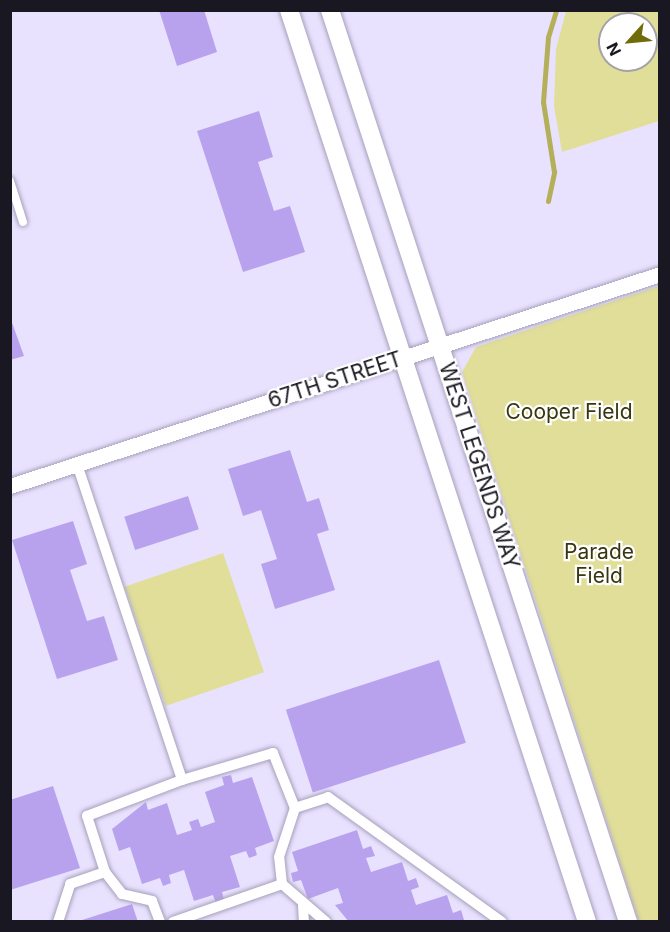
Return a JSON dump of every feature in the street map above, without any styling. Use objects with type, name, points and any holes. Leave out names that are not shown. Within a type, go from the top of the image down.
[{"type":"street","name":"WEST LEGENDS WAY","points":[[289,10],[586,921]]},
{"type":"street","name":"WEST LEGENDS WAY","points":[[330,10],[628,921]]},
{"type":"street","name":"67TH STREET","points":[[10,486],[660,274]]},
{"type":"street","points":[[77,464],[182,780]]},
{"type":"street","points":[[160,921],[152,901],[122,894],[105,872],[87,816],[182,780],[273,753],[295,808],[279,857],[282,884],[303,905],[326,921]]},
{"type":"street","points":[[295,808],[328,797],[502,921]]},
{"type":"street","points":[[58,921],[70,884],[105,872]]},
{"type":"street","points":[[173,921],[282,884]]},
{"type":"street","points":[[303,905],[304,921]]},
{"type":"lane","points":[[10,181],[23,222]]},
{"type":"green space","points":[[566,11],[659,11],[659,121],[562,152],[554,106],[556,49]]},
{"type":"green space","name":"Cooper Field","points":[[659,286],[660,921],[639,922],[462,372],[476,347]]},
{"type":"green space","points":[[223,553],[264,672],[166,706],[125,587]]},
{"type":"building","points":[[159,10],[204,10],[217,52],[177,66]]},
{"type":"building","points":[[259,111],[273,157],[258,162],[274,211],[290,206],[305,252],[243,272],[197,131]]},
{"type":"building","points":[[10,317],[24,356],[10,360]]},
{"type":"building","points":[[290,450],[307,502],[319,498],[329,530],[317,534],[335,590],[275,609],[261,564],[277,559],[261,510],[243,516],[228,469]]},
{"type":"building","points":[[188,496],[199,529],[135,550],[124,517]]},
{"type":"building","points":[[73,521],[87,564],[70,570],[87,621],[104,616],[118,660],[57,679],[12,540]]},
{"type":"building","points":[[439,660],[466,743],[313,792],[286,710]]},
{"type":"building","points":[[231,775],[233,783],[252,777],[274,841],[255,848],[257,855],[249,858],[246,851],[230,856],[240,887],[222,892],[224,900],[216,903],[213,895],[194,901],[184,870],[169,875],[171,883],[163,886],[160,878],[142,884],[130,847],[119,851],[112,829],[146,802],[148,810],[167,803],[177,835],[192,830],[189,822],[198,819],[201,827],[215,822],[205,792],[224,785],[222,777]]},
{"type":"building","points":[[53,786],[80,868],[10,890],[10,800]]},
{"type":"building","points":[[357,830],[363,849],[371,846],[375,856],[366,858],[371,872],[402,862],[408,881],[416,878],[419,887],[411,890],[416,905],[447,895],[453,913],[461,910],[464,920],[349,922],[335,905],[343,903],[338,888],[308,899],[301,880],[293,882],[291,873],[298,871],[292,852]]},
{"type":"building","points":[[132,904],[138,922],[79,922],[79,921]]},
{"type":"waterway","points":[[548,201],[554,172],[543,102],[548,37],[556,10]]},
{"type":"park label","name":"Parade Field","points":[[599,564]]}]
